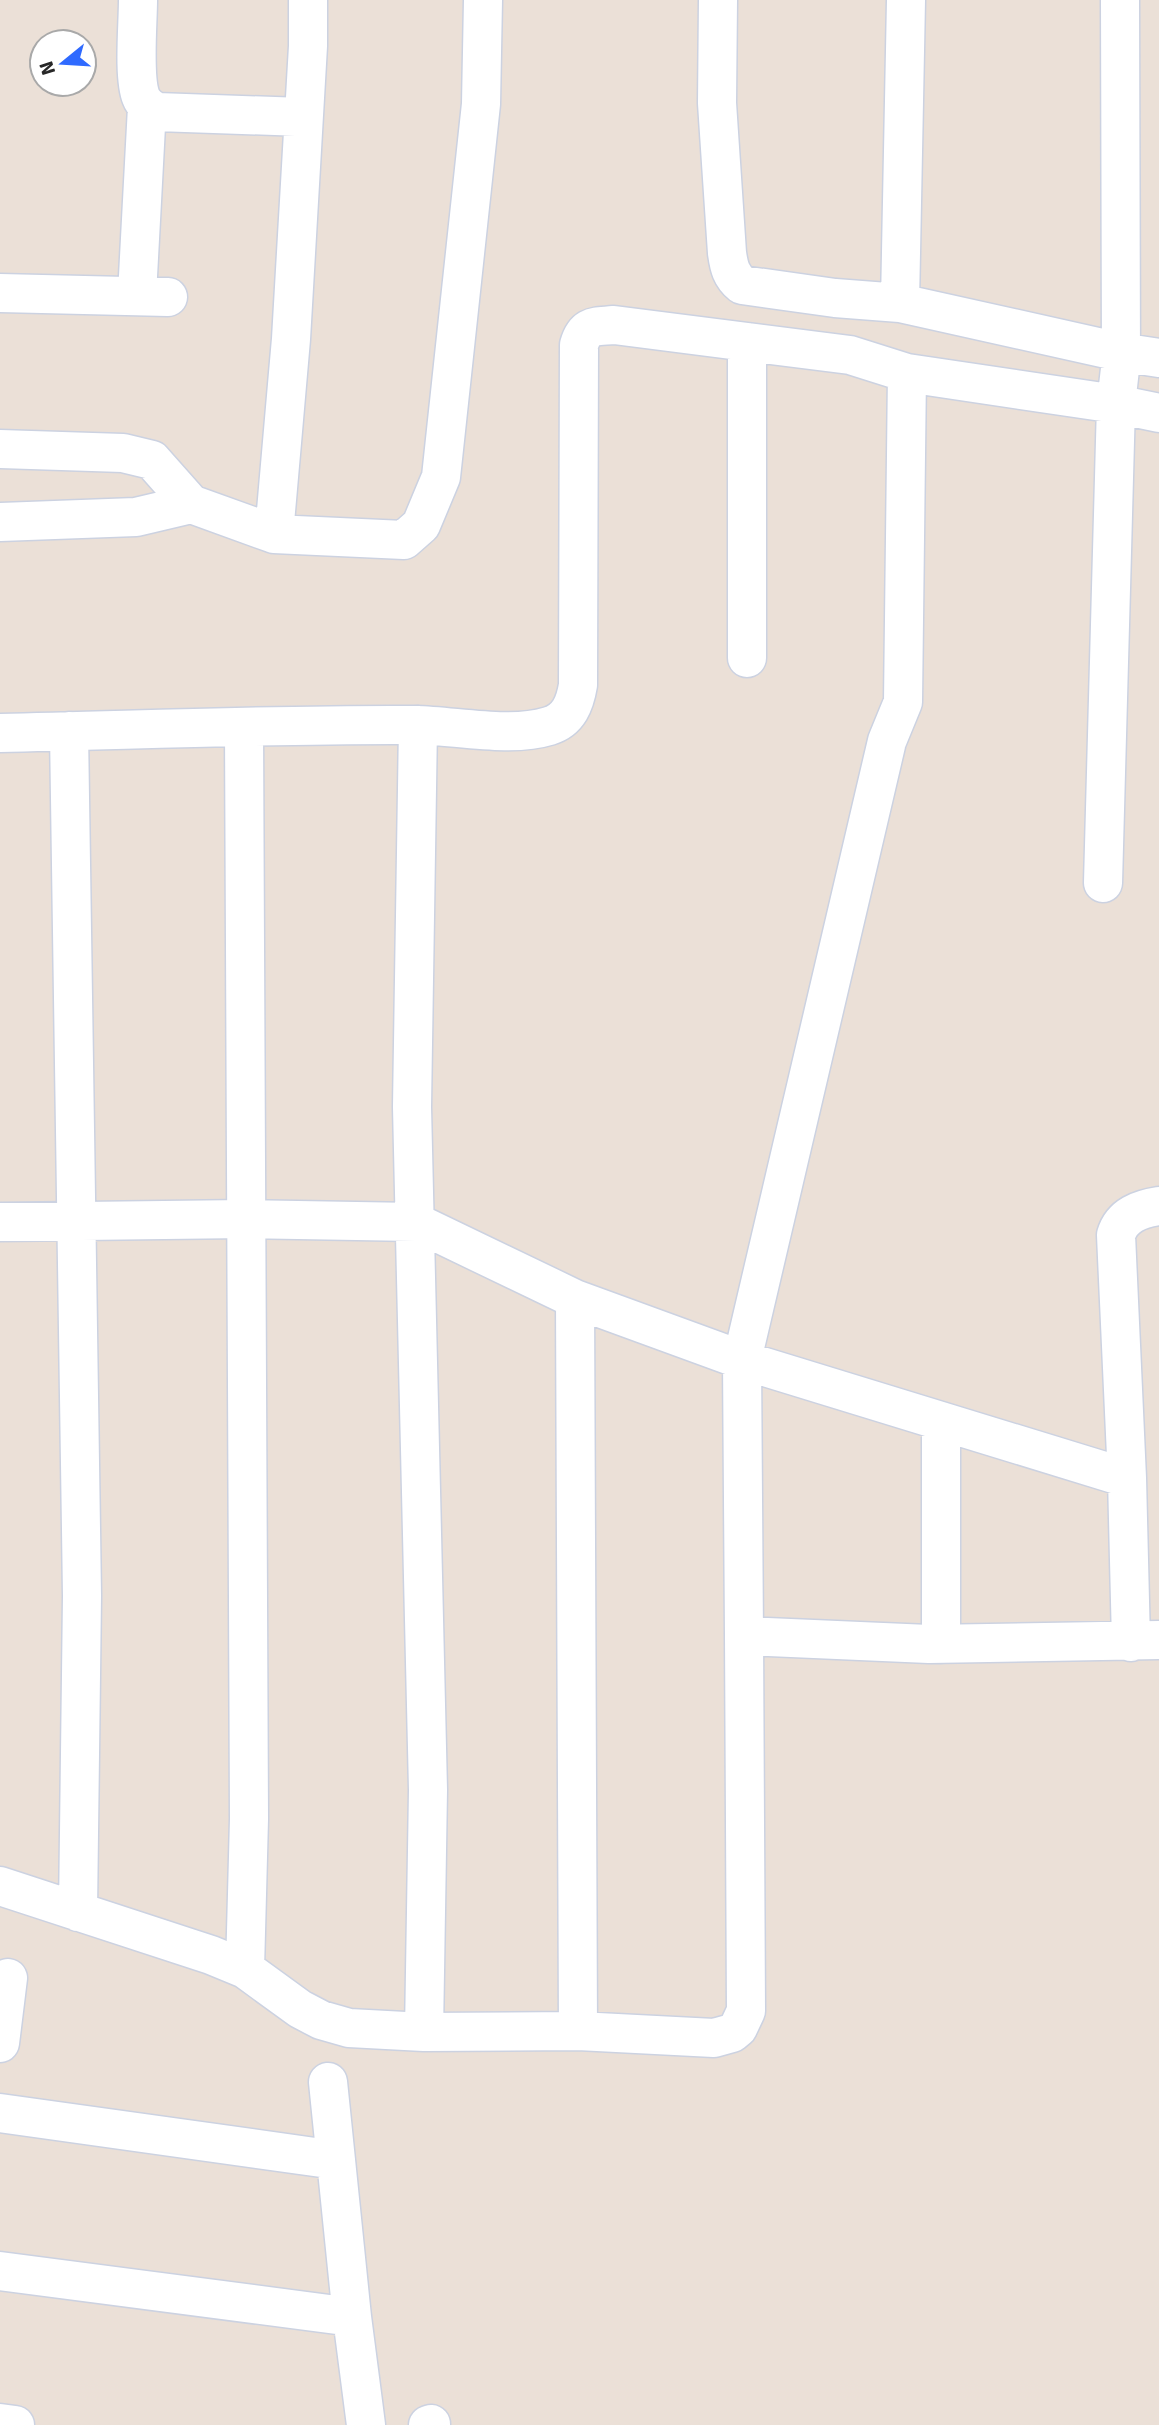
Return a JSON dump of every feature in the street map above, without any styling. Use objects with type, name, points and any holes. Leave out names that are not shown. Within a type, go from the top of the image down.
[{"type":"street","points":[[138,0],[138,84],[141,99],[147,107],[157,112],[303,117]]},
{"type":"street","points":[[274,534],[291,339],[308,0]]},
{"type":"street","points":[[0,449],[123,453],[152,460],[191,504],[274,534],[404,540],[421,525],[441,477],[463,291],[481,104],[483,0]]},
{"type":"street","points":[[718,0],[717,103],[726,253],[732,276],[743,285],[835,298],[900,303],[1120,352],[1159,358]]},
{"type":"street","points":[[900,303],[906,0]]},
{"type":"street","points":[[1103,883],[1116,404],[1120,352],[1120,0]]},
{"type":"street","points":[[0,293],[152,296],[147,107]]},
{"type":"street","points":[[0,733],[418,725],[504,730],[539,728],[559,722],[571,710],[578,685],[579,345],[582,333],[592,327],[614,325],[850,355],[907,373],[1116,404],[1159,413]]},
{"type":"street","points":[[747,342],[747,658]]},
{"type":"street","points":[[0,1886],[211,1955],[245,1969],[300,2009],[321,2020],[349,2028],[424,2032],[578,2031],[714,2038],[732,2033],[743,2022],[746,2011],[742,1360],[887,741],[903,702],[907,373]]},
{"type":"street","points":[[0,522],[136,517],[191,504]]},
{"type":"street","points":[[418,725],[412,1107],[428,1790],[424,2032]]},
{"type":"street","points":[[244,728],[249,1819],[245,1969]]},
{"type":"street","points":[[69,731],[82,1595],[78,1912]]},
{"type":"street","points":[[744,1636],[941,1644],[1145,1641],[1127,1478],[1116,1235],[1118,1227],[1126,1217],[1139,1209],[1159,1206]]},
{"type":"street","points":[[0,1222],[246,1219],[415,1222],[575,1298],[742,1360],[1127,1478]]},
{"type":"street","points":[[575,1298],[578,2031]]},
{"type":"street","points":[[941,1421],[941,1644]]},
{"type":"street","points":[[0,2043],[8,1978]]},
{"type":"street","points":[[328,2082],[366,2425]]},
{"type":"street","points":[[0,2113],[337,2160]]},
{"type":"street","points":[[0,2271],[352,2316]]},
{"type":"street","points":[[0,2423],[15,2425]]}]
